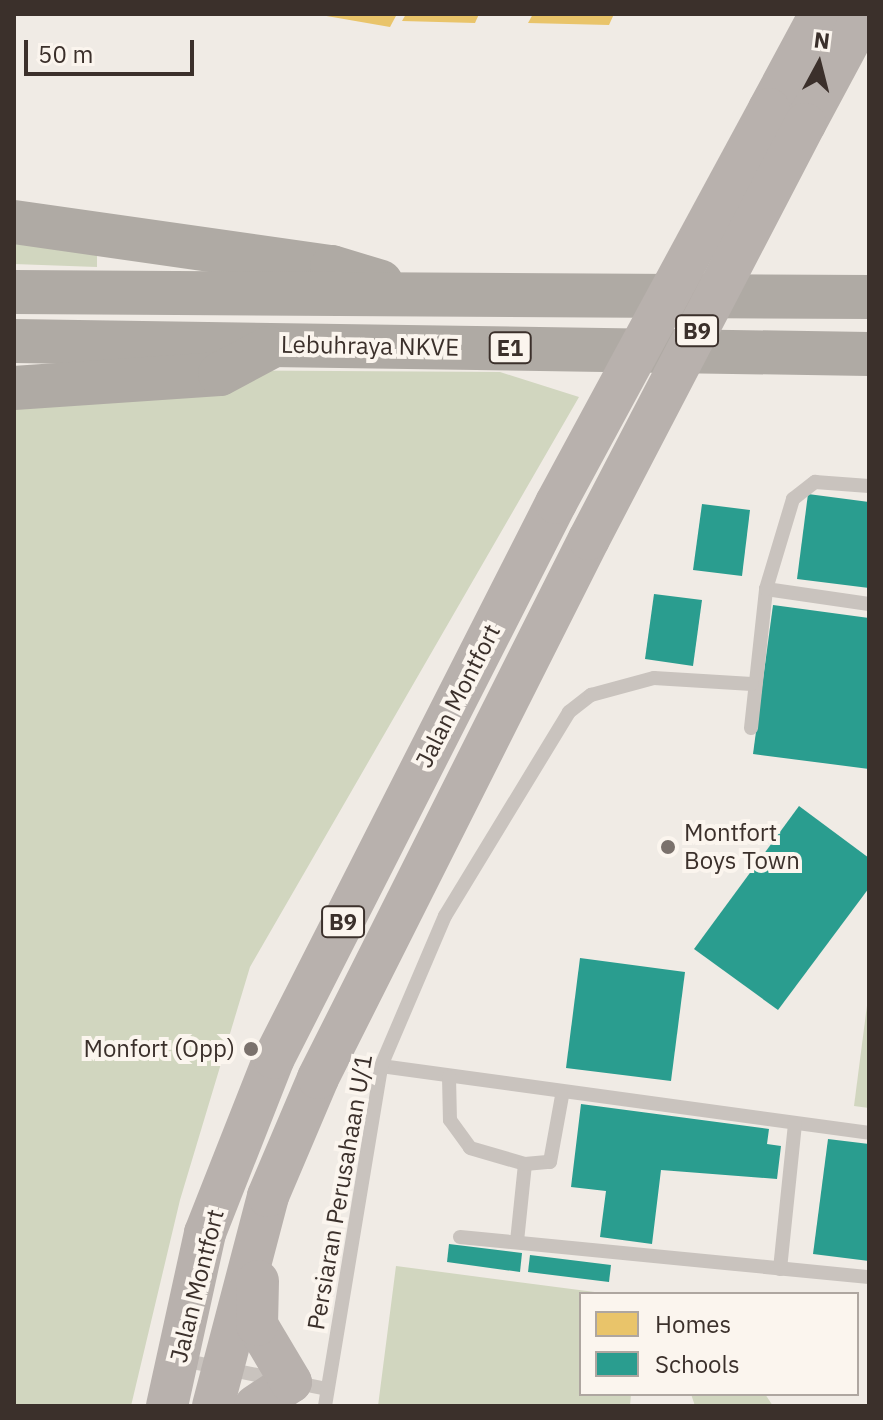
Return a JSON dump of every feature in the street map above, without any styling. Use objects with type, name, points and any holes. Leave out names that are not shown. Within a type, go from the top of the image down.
[{"type":"highway","points":[[14,222],[332,267],[419,299]]},
{"type":"highway","name":"Lebuhraya NKVE","points":[[14,292],[419,299],[869,297]]},
{"type":"highway","name":"Lebuhraya NKVE","points":[[14,341],[869,354]]},
{"type":"highway","points":[[14,388],[220,374],[275,344]]},
{"type":"main road","name":"Jalan Montfort","points":[[218,1387],[268,1196],[318,1078],[589,539],[787,116],[820,14]]},
{"type":"main road","name":"Jalan Montfort","points":[[167,1406],[205,1233],[274,1058],[556,503],[787,116],[864,14]]},
{"type":"main road","points":[[255,1406],[309,1386],[257,1325],[268,1196]]},
{"type":"lane","points":[[751,728],[752,684],[766,589],[793,499],[815,482],[869,486]]},
{"type":"lane","points":[[766,589],[869,604]]},
{"type":"lane","name":"Persiaran Perusahaan U/1","points":[[325,1406],[309,1386],[381,1066],[445,916],[569,712],[605,690],[654,678],[752,684]]},
{"type":"lane","points":[[381,1066],[562,1096],[869,1133]]},
{"type":"lane","points":[[449,1077],[450,1120],[470,1148],[525,1164],[550,1162],[562,1096]]},
{"type":"lane","points":[[780,1269],[795,1124]]},
{"type":"lane","points":[[517,1242],[525,1164]]},
{"type":"lane","points":[[460,1237],[869,1277]]},
{"type":"lane","points":[[178,1359],[218,1387],[309,1386]]},
{"type":"green space","points":[[14,227],[97,244],[97,267],[14,264]]},
{"type":"green space","points":[[14,369],[500,372],[579,397],[250,967],[180,1200],[131,1406],[14,1406]]},
{"type":"green space","points":[[869,990],[869,1108],[854,1106]]},
{"type":"green space","points":[[396,1266],[595,1292],[579,1292],[579,1396],[631,1396],[630,1406],[378,1406]]},
{"type":"green space","points":[[692,1396],[766,1396],[773,1406],[695,1406]]},
{"type":"building: Homes","points":[[315,14],[397,14],[390,27]]},
{"type":"building: Homes","points":[[406,14],[479,14],[475,23],[402,21]]},
{"type":"building: Homes","points":[[533,14],[614,14],[609,25],[528,23]]},
{"type":"building: Schools","points":[[808,494],[869,502],[869,588],[797,579]]},
{"type":"building: Schools","points":[[702,504],[750,510],[742,576],[693,570]]},
{"type":"building: Schools","points":[[654,594],[702,600],[693,666],[645,659]]},
{"type":"building: Schools","points":[[773,605],[869,618],[869,769],[753,754]]},
{"type":"building: Schools","points":[[799,806],[869,858],[869,888],[778,1010],[694,949]]},
{"type":"building: Schools","points":[[580,958],[685,972],[671,1081],[566,1068]]},
{"type":"building: Schools","points":[[581,1104],[769,1129],[767,1144],[781,1146],[777,1179],[661,1170],[652,1244],[600,1237],[606,1191],[571,1187]]},
{"type":"building: Schools","points":[[828,1139],[869,1144],[869,1261],[813,1254]]},
{"type":"building: Schools","points":[[449,1244],[522,1253],[520,1272],[447,1262]]},
{"type":"building: Schools","points":[[530,1255],[611,1265],[609,1282],[528,1272]]},
{"type":"place","name":"Montfort Boys Town","points":[[668,847]]},
{"type":"place","name":"Monfort (Opp)","points":[[251,1049]]}]
